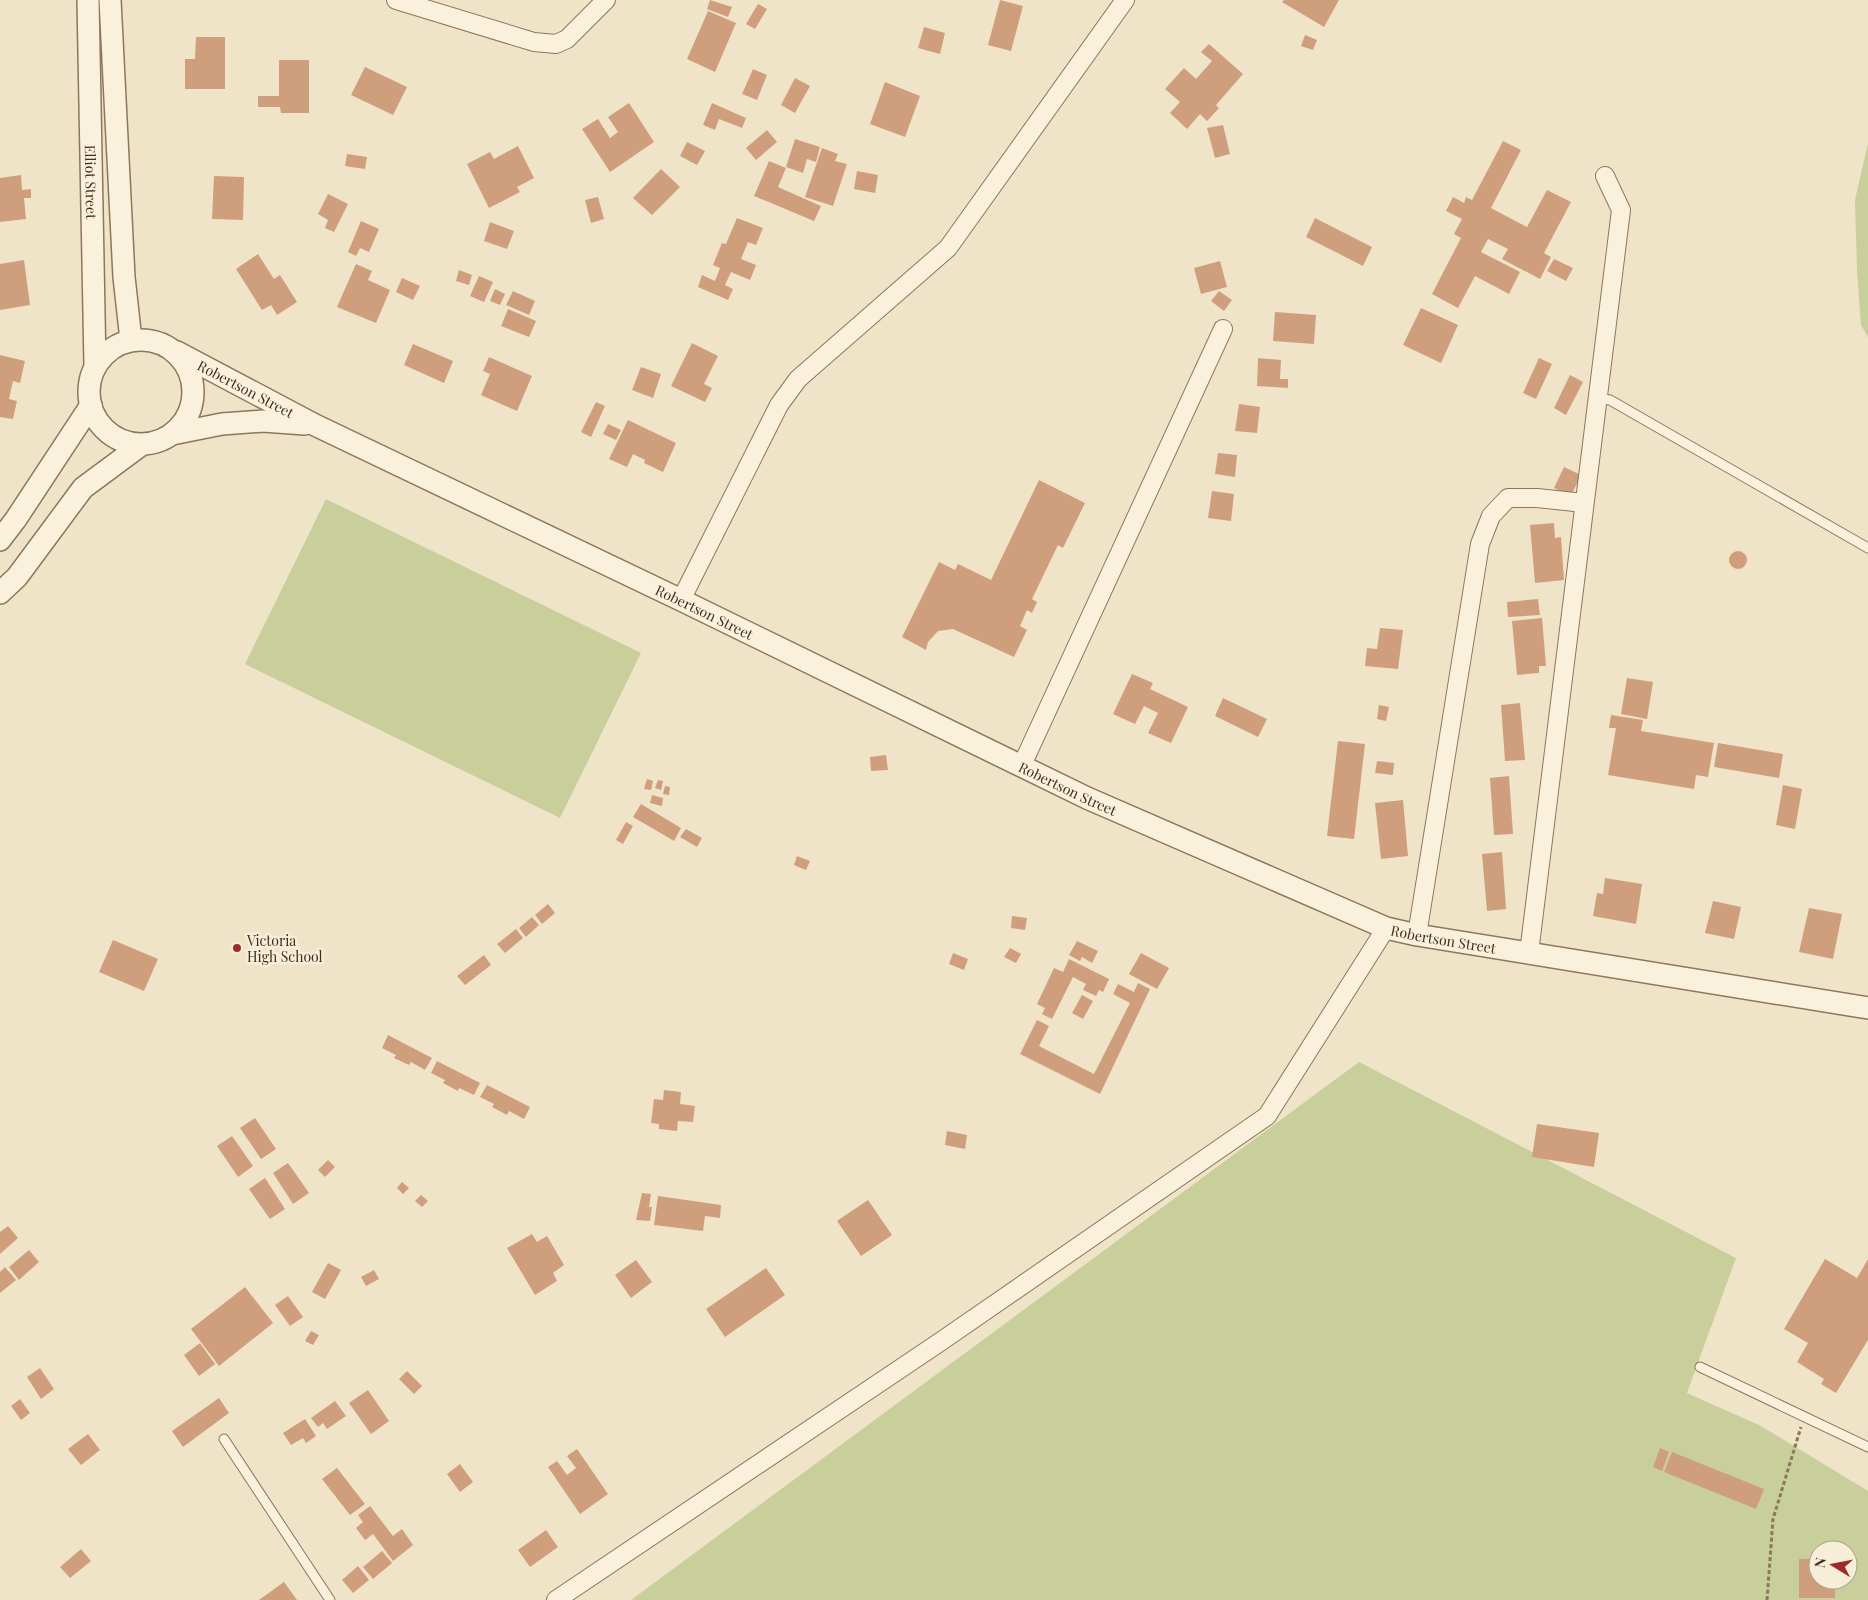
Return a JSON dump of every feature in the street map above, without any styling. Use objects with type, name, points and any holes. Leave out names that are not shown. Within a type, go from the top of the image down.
[{"type":"street","name":"Elliot Street","points":[[88,0],[95,366]]},
{"type":"street","name":"Elliot Street","points":[[110,0],[124,277],[131,340]]},
{"type":"street","points":[[396,0],[544,44],[556,44],[567,39],[606,0]]},
{"type":"street","points":[[682,600],[763,435],[779,405],[798,379],[948,248],[1124,0]]},
{"type":"street","points":[[1529,953],[1621,210],[1605,176]]},
{"type":"street","points":[[1022,765],[1223,329]]},
{"type":"street","points":[[0,593],[17,577],[83,488],[141,445],[156,442],[172,434],[188,416],[194,387],[186,364],[176,352],[161,342],[131,340],[104,354],[95,366],[90,384],[91,405],[100,424],[116,438],[141,445]]},
{"type":"street","name":"Robertson Street","points":[[176,352],[315,425],[682,600],[1096,801],[1386,928],[1417,936],[1868,1008]]},
{"type":"street","points":[[0,540],[16,519],[91,405]]},
{"type":"street","name":"Robertson Street","points":[[172,434],[222,424],[263,421],[315,425]]},
{"type":"street","points":[[1417,936],[1480,544],[1491,516],[1508,498],[1537,498],[1584,503]]},
{"type":"street","points":[[556,1600],[940,1342],[1267,1116],[1386,928]]},
{"type":"lane","points":[[1597,398],[1610,400],[1868,548]]},
{"type":"lane","points":[[1700,1367],[1868,1447]]},
{"type":"lane","points":[[224,1438],[330,1600]]},
{"type":"path","points":[[1766,1600],[1773,1518],[1804,1416]]},
{"type":"green space","points":[[1868,143],[1868,337],[1861,325],[1855,200]]},
{"type":"green space","points":[[326,499],[641,653],[560,818],[245,664]]},
{"type":"green space","points":[[1359,1062],[1736,1258],[1687,1393],[1761,1426],[1868,1491],[1868,1600],[631,1600]]},
{"type":"building","points":[[710,0],[732,7],[728,17],[707,9]]},
{"type":"building","points":[[1000,0],[1023,6],[1011,51],[988,45]]},
{"type":"building","points":[[1284,0],[1339,0],[1324,27],[1282,2]]},
{"type":"building","points":[[758,4],[767,9],[755,29],[746,24]]},
{"type":"building","points":[[708,11],[736,23],[715,72],[687,59]]},
{"type":"building","points":[[924,27],[945,33],[940,54],[918,48]]},
{"type":"building","points":[[1305,35],[1317,40],[1313,50],[1301,46]]},
{"type":"building","points":[[196,37],[225,37],[225,89],[185,89],[185,59],[195,59]]},
{"type":"building","points":[[1209,44],[1243,74],[1216,105],[1219,108],[1207,121],[1200,114],[1187,129],[1170,113],[1180,102],[1165,89],[1184,68],[1196,79],[1212,61],[1201,52]]},
{"type":"building","points":[[279,60],[309,60],[309,113],[281,113],[280,107],[258,107],[258,96],[279,96]]},
{"type":"building","points":[[365,67],[407,87],[393,115],[351,95]]},
{"type":"building","points":[[753,69],[767,75],[757,100],[742,94]]},
{"type":"building","points":[[795,78],[810,86],[795,113],[781,105]]},
{"type":"building","points":[[885,82],[920,96],[905,137],[870,124]]},
{"type":"building","points":[[629,103],[654,142],[610,172],[582,129],[598,119],[610,138],[618,132],[608,117]]},
{"type":"building","points":[[712,103],[746,118],[742,128],[719,119],[715,130],[703,125]]},
{"type":"building","points":[[1223,125],[1230,154],[1215,158],[1207,128]]},
{"type":"building","points":[[767,130],[777,142],[756,160],[746,148]]},
{"type":"building","points":[[795,139],[820,147],[816,162],[807,159],[803,173],[786,167]]},
{"type":"building","points":[[1503,141],[1521,150],[1491,208],[1527,227],[1547,190],[1571,202],[1544,253],[1551,257],[1540,279],[1502,259],[1508,249],[1488,239],[1481,252],[1520,272],[1509,294],[1475,276],[1458,308],[1432,294],[1461,238],[1454,234],[1462,219],[1446,211],[1453,197],[1464,203],[1466,197],[1472,200]]},
{"type":"building","points":[[687,142],[705,151],[697,165],[680,156]]},
{"type":"building","points":[[518,146],[534,178],[517,187],[520,192],[489,208],[467,164],[490,152],[494,159]]},
{"type":"building","points":[[822,148],[838,154],[835,161],[847,164],[833,206],[805,197]]},
{"type":"building","points":[[347,154],[367,157],[365,169],[345,166]]},
{"type":"building","points":[[769,161],[786,168],[778,187],[821,206],[814,221],[754,196]]},
{"type":"building","points":[[661,169],[680,187],[652,215],[633,198]]},
{"type":"building","points":[[857,171],[878,175],[875,193],[854,189]]},
{"type":"building","points":[[21,175],[22,190],[31,189],[31,198],[24,198],[26,219],[0,222],[0,178]]},
{"type":"building","points":[[214,176],[244,177],[243,220],[212,219]]},
{"type":"building","points":[[328,194],[348,204],[334,232],[325,228],[328,220],[318,214]]},
{"type":"building","points":[[598,197],[604,219],[591,223],[585,200]]},
{"type":"building","points":[[737,218],[763,228],[756,245],[748,242],[741,259],[756,265],[750,280],[731,272],[725,285],[733,289],[728,300],[698,287],[702,275],[715,281],[720,268],[713,265],[722,243],[726,244]]},
{"type":"building","points":[[1315,218],[1372,247],[1363,266],[1306,237]]},
{"type":"building","points":[[361,221],[379,229],[369,252],[360,248],[356,256],[348,252]]},
{"type":"building","points":[[490,222],[514,231],[507,249],[484,241]]},
{"type":"building","points":[[258,254],[274,279],[280,275],[297,302],[277,315],[271,305],[262,310],[236,269]]},
{"type":"building","points":[[1554,259],[1573,268],[1566,281],[1547,271]]},
{"type":"building","points":[[24,260],[30,305],[0,310],[0,264]]},
{"type":"building","points":[[1220,261],[1227,287],[1201,294],[1194,268]]},
{"type":"building","points":[[356,264],[372,271],[368,280],[390,290],[376,323],[337,307]]},
{"type":"building","points":[[459,270],[472,275],[469,285],[456,281]]},
{"type":"building","points":[[479,276],[493,282],[484,302],[470,296]]},
{"type":"building","points":[[402,278],[420,286],[413,300],[396,292]]},
{"type":"building","points":[[495,289],[505,294],[500,305],[490,301]]},
{"type":"building","points":[[513,291],[535,301],[529,315],[506,305]]},
{"type":"building","points":[[1219,291],[1232,300],[1224,311],[1211,301]]},
{"type":"building","points":[[1421,308],[1458,325],[1441,363],[1403,345]]},
{"type":"building","points":[[508,309],[536,321],[529,337],[501,326]]},
{"type":"building","points":[[1275,312],[1316,315],[1314,344],[1273,341]]},
{"type":"building","points":[[692,343],[718,356],[704,384],[712,388],[705,402],[671,386]]},
{"type":"building","points":[[413,344],[453,361],[444,383],[404,365]]},
{"type":"building","points":[[0,355],[25,361],[20,383],[13,381],[9,399],[17,401],[13,419],[0,417]]},
{"type":"building","points":[[489,357],[532,376],[517,411],[481,395],[490,374],[483,371]]},
{"type":"building","points":[[1258,358],[1281,360],[1280,379],[1288,379],[1288,388],[1257,386]]},
{"type":"building","points":[[1539,358],[1552,364],[1536,399],[1523,393]]},
{"type":"building","points":[[641,367],[661,374],[653,398],[632,390]]},
{"type":"building","points":[[1570,375],[1583,382],[1566,415],[1554,408]]},
{"type":"building","points":[[596,402],[605,406],[591,437],[581,432]]},
{"type":"building","points":[[1239,404],[1260,407],[1257,433],[1235,431]]},
{"type":"building","points":[[628,420],[676,443],[663,472],[644,463],[645,460],[633,454],[627,467],[609,459]]},
{"type":"building","points":[[608,424],[621,430],[616,440],[603,434]]},
{"type":"building","points":[[1218,453],[1237,455],[1235,477],[1215,474]]},
{"type":"building","points":[[1564,467],[1581,475],[1571,496],[1554,488]]},
{"type":"building","points":[[1039,480],[1085,503],[1063,548],[1058,545],[1032,599],[1037,602],[1032,613],[1027,610],[1020,626],[1027,630],[1014,657],[953,629],[938,631],[928,642],[926,650],[902,637],[939,562],[955,570],[958,564],[991,580]]},
{"type":"building","points":[[1212,491],[1234,494],[1231,521],[1208,518]]},
{"type":"building","points":[[1554,523],[1555,538],[1561,537],[1564,580],[1535,583],[1530,525]]},
{"type":"building","points":[[1738,551],[1744,554],[1747,560],[1744,566],[1738,569],[1732,566],[1729,560],[1732,554]]},
{"type":"building","points":[[1538,599],[1540,615],[1508,617],[1507,602]]},
{"type":"building","points":[[1542,618],[1546,666],[1539,666],[1539,673],[1517,675],[1512,621]]},
{"type":"building","points":[[1380,628],[1403,630],[1398,669],[1365,666],[1367,648],[1377,649]]},
{"type":"building","points":[[1132,674],[1153,683],[1150,689],[1188,707],[1171,743],[1148,733],[1158,713],[1144,706],[1135,724],[1113,714]]},
{"type":"building","points":[[1627,678],[1653,682],[1647,719],[1621,714]]},
{"type":"building","points":[[1223,698],[1267,719],[1258,737],[1215,716]]},
{"type":"building","points":[[1520,703],[1525,760],[1505,761],[1501,705]]},
{"type":"building","points":[[1379,705],[1389,707],[1386,721],[1377,719]]},
{"type":"building","points":[[1611,715],[1643,720],[1641,731],[1714,743],[1708,777],[1696,775],[1694,789],[1608,775],[1616,728],[1609,728]]},
{"type":"building","points":[[1338,741],[1365,744],[1354,839],[1327,836]]},
{"type":"building","points":[[1718,743],[1783,754],[1779,778],[1714,767]]},
{"type":"building","points":[[886,755],[888,770],[871,771],[870,757]]},
{"type":"building","points":[[1377,761],[1394,763],[1393,775],[1375,773]]},
{"type":"building","points":[[1509,776],[1513,834],[1494,835],[1490,778]]},
{"type":"building","points":[[647,779],[653,781],[651,790],[644,789]]},
{"type":"building","points":[[658,780],[663,781],[661,790],[655,788]]},
{"type":"building","points":[[1783,785],[1802,789],[1795,829],[1776,825]]},
{"type":"building","points":[[665,786],[670,787],[669,795],[663,794]]},
{"type":"building","points":[[652,795],[663,798],[662,806],[650,803]]},
{"type":"building","points":[[1403,800],[1408,856],[1381,859],[1375,803]]},
{"type":"building","points":[[641,804],[681,828],[674,841],[633,817]]},
{"type":"building","points":[[626,822],[633,826],[623,844],[616,840]]},
{"type":"building","points":[[686,829],[702,838],[697,847],[680,837]]},
{"type":"building","points":[[1502,852],[1506,909],[1487,911],[1482,854]]},
{"type":"building","points":[[797,856],[810,861],[806,870],[794,865]]},
{"type":"building","points":[[1605,878],[1642,884],[1636,924],[1593,916],[1597,893],[1603,894]]},
{"type":"building","points":[[1713,901],[1741,907],[1734,939],[1705,933]]},
{"type":"building","points":[[548,904],[555,913],[542,924],[535,915]]},
{"type":"building","points":[[1809,908],[1842,914],[1833,959],[1799,952]]},
{"type":"building","points":[[1012,916],[1027,918],[1025,930],[1011,928]]},
{"type":"building","points":[[532,917],[539,925],[526,937],[519,928]]},
{"type":"building","points":[[516,929],[523,938],[505,953],[497,944]]},
{"type":"building","points":[[113,940],[158,959],[144,991],[99,972]]},
{"type":"building","points":[[1077,941],[1098,951],[1092,963],[1082,957],[1080,961],[1069,955]]},
{"type":"building","points":[[1010,948],[1021,954],[1016,963],[1004,957]]},
{"type":"building","points":[[953,953],[968,959],[964,970],[949,964]]},
{"type":"building","points":[[1141,953],[1169,968],[1157,989],[1129,974]]},
{"type":"building","points":[[484,955],[491,965],[465,985],[457,976]]},
{"type":"building","points":[[1069,959],[1109,979],[1103,992],[1099,990],[1096,996],[1083,990],[1086,984],[1073,977],[1052,1019],[1042,1014],[1045,1008],[1037,1004],[1054,968],[1063,972]]},
{"type":"building","points":[[1138,983],[1150,989],[1100,1094],[1020,1054],[1037,1020],[1049,1026],[1039,1046],[1094,1074],[1130,1003],[1113,994],[1118,984],[1134,992]]},
{"type":"building","points":[[1082,995],[1093,1001],[1083,1019],[1072,1013]]},
{"type":"building","points":[[388,1035],[432,1058],[425,1070],[411,1062],[409,1065],[394,1058],[396,1055],[382,1048]]},
{"type":"building","points":[[437,1061],[480,1083],[474,1095],[459,1088],[458,1091],[443,1083],[445,1080],[431,1073]]},
{"type":"building","points":[[487,1085],[530,1107],[524,1119],[509,1111],[507,1115],[492,1107],[494,1104],[480,1097]]},
{"type":"building","points":[[664,1090],[681,1092],[680,1104],[695,1106],[693,1122],[678,1121],[677,1131],[659,1129],[659,1124],[651,1123],[654,1099],[663,1100]]},
{"type":"building","points":[[255,1118],[276,1149],[261,1159],[240,1128]]},
{"type":"building","points":[[1537,1124],[1599,1133],[1594,1167],[1532,1157]]},
{"type":"building","points":[[947,1131],[967,1135],[965,1149],[945,1145]]},
{"type":"building","points":[[232,1136],[253,1166],[238,1177],[217,1146]]},
{"type":"building","points":[[328,1160],[335,1167],[325,1177],[318,1170]]},
{"type":"building","points":[[288,1163],[309,1193],[293,1204],[273,1173]]},
{"type":"building","points":[[265,1178],[285,1209],[270,1219],[249,1189]]},
{"type":"building","points":[[402,1182],[409,1188],[403,1194],[397,1188]]},
{"type":"building","points":[[642,1193],[651,1194],[649,1207],[652,1207],[650,1221],[636,1220]]},
{"type":"building","points":[[421,1195],[428,1201],[422,1207],[415,1201]]},
{"type":"building","points":[[658,1196],[721,1205],[720,1218],[705,1216],[703,1231],[654,1225]]},
{"type":"building","points":[[868,1200],[892,1235],[861,1256],[837,1221]]},
{"type":"building","points":[[8,1226],[18,1238],[0,1254],[0,1232]]},
{"type":"building","points":[[532,1234],[537,1242],[547,1236],[564,1265],[553,1273],[557,1281],[535,1295],[507,1248]]},
{"type":"building","points":[[29,1250],[39,1262],[19,1280],[9,1267]]},
{"type":"building","points":[[1825,1259],[1857,1278],[1868,1259],[1868,1340],[1836,1393],[1821,1384],[1824,1379],[1797,1362],[1808,1343],[1784,1329]]},
{"type":"building","points":[[636,1260],[652,1282],[631,1298],[615,1275]]},
{"type":"building","points":[[328,1263],[341,1270],[325,1299],[312,1292]]},
{"type":"building","points":[[5,1267],[16,1280],[0,1293],[0,1272]]},
{"type":"building","points":[[766,1268],[785,1295],[725,1337],[706,1309]]},
{"type":"building","points":[[374,1270],[379,1279],[366,1286],[361,1277]]},
{"type":"building","points":[[245,1287],[273,1323],[219,1366],[191,1329]]},
{"type":"building","points":[[288,1296],[303,1317],[290,1326],[275,1305]]},
{"type":"building","points":[[311,1331],[319,1335],[313,1345],[305,1341]]},
{"type":"building","points":[[200,1343],[215,1364],[199,1376],[184,1355]]},
{"type":"building","points":[[40,1368],[54,1389],[41,1399],[27,1377]]},
{"type":"building","points":[[407,1371],[422,1386],[414,1394],[399,1379]]},
{"type":"building","points":[[368,1390],[389,1421],[371,1434],[349,1403]]},
{"type":"building","points":[[219,1398],[229,1413],[183,1447],[172,1431]]},
{"type":"building","points":[[20,1399],[30,1413],[21,1420],[11,1406]]},
{"type":"building","points":[[335,1401],[346,1416],[327,1429],[323,1423],[318,1427],[311,1418]]},
{"type":"building","points":[[305,1419],[316,1436],[306,1443],[303,1438],[291,1445],[283,1433]]},
{"type":"building","points":[[88,1434],[100,1450],[81,1465],[68,1449]]},
{"type":"building","points":[[1660,1448],[1669,1452],[1662,1471],[1653,1467]]},
{"type":"building","points":[[577,1449],[608,1494],[580,1514],[548,1467],[557,1461],[567,1475],[576,1468],[567,1456]]},
{"type":"building","points":[[1672,1452],[1764,1489],[1756,1509],[1664,1472]]},
{"type":"building","points":[[460,1464],[473,1482],[460,1492],[447,1474]]},
{"type":"building","points":[[337,1468],[365,1504],[350,1515],[322,1479]]},
{"type":"building","points":[[370,1506],[393,1536],[402,1529],[413,1545],[393,1561],[373,1534],[365,1540],[356,1528],[363,1522],[358,1515]]},
{"type":"building","points":[[546,1530],[558,1547],[530,1567],[518,1550]]},
{"type":"building","points":[[81,1549],[91,1561],[70,1578],[60,1567]]},
{"type":"building","points":[[382,1551],[392,1563],[373,1579],[363,1567]]},
{"type":"building","points":[[1799,1559],[1808,1559],[1808,1590],[1835,1590],[1835,1598],[1799,1598]]},
{"type":"building","points":[[358,1566],[369,1580],[353,1593],[342,1580]]},
{"type":"building","points":[[284,1582],[297,1600],[259,1600]]},
{"type":"place","name":"Victoria High School","points":[[237,948]]}]
